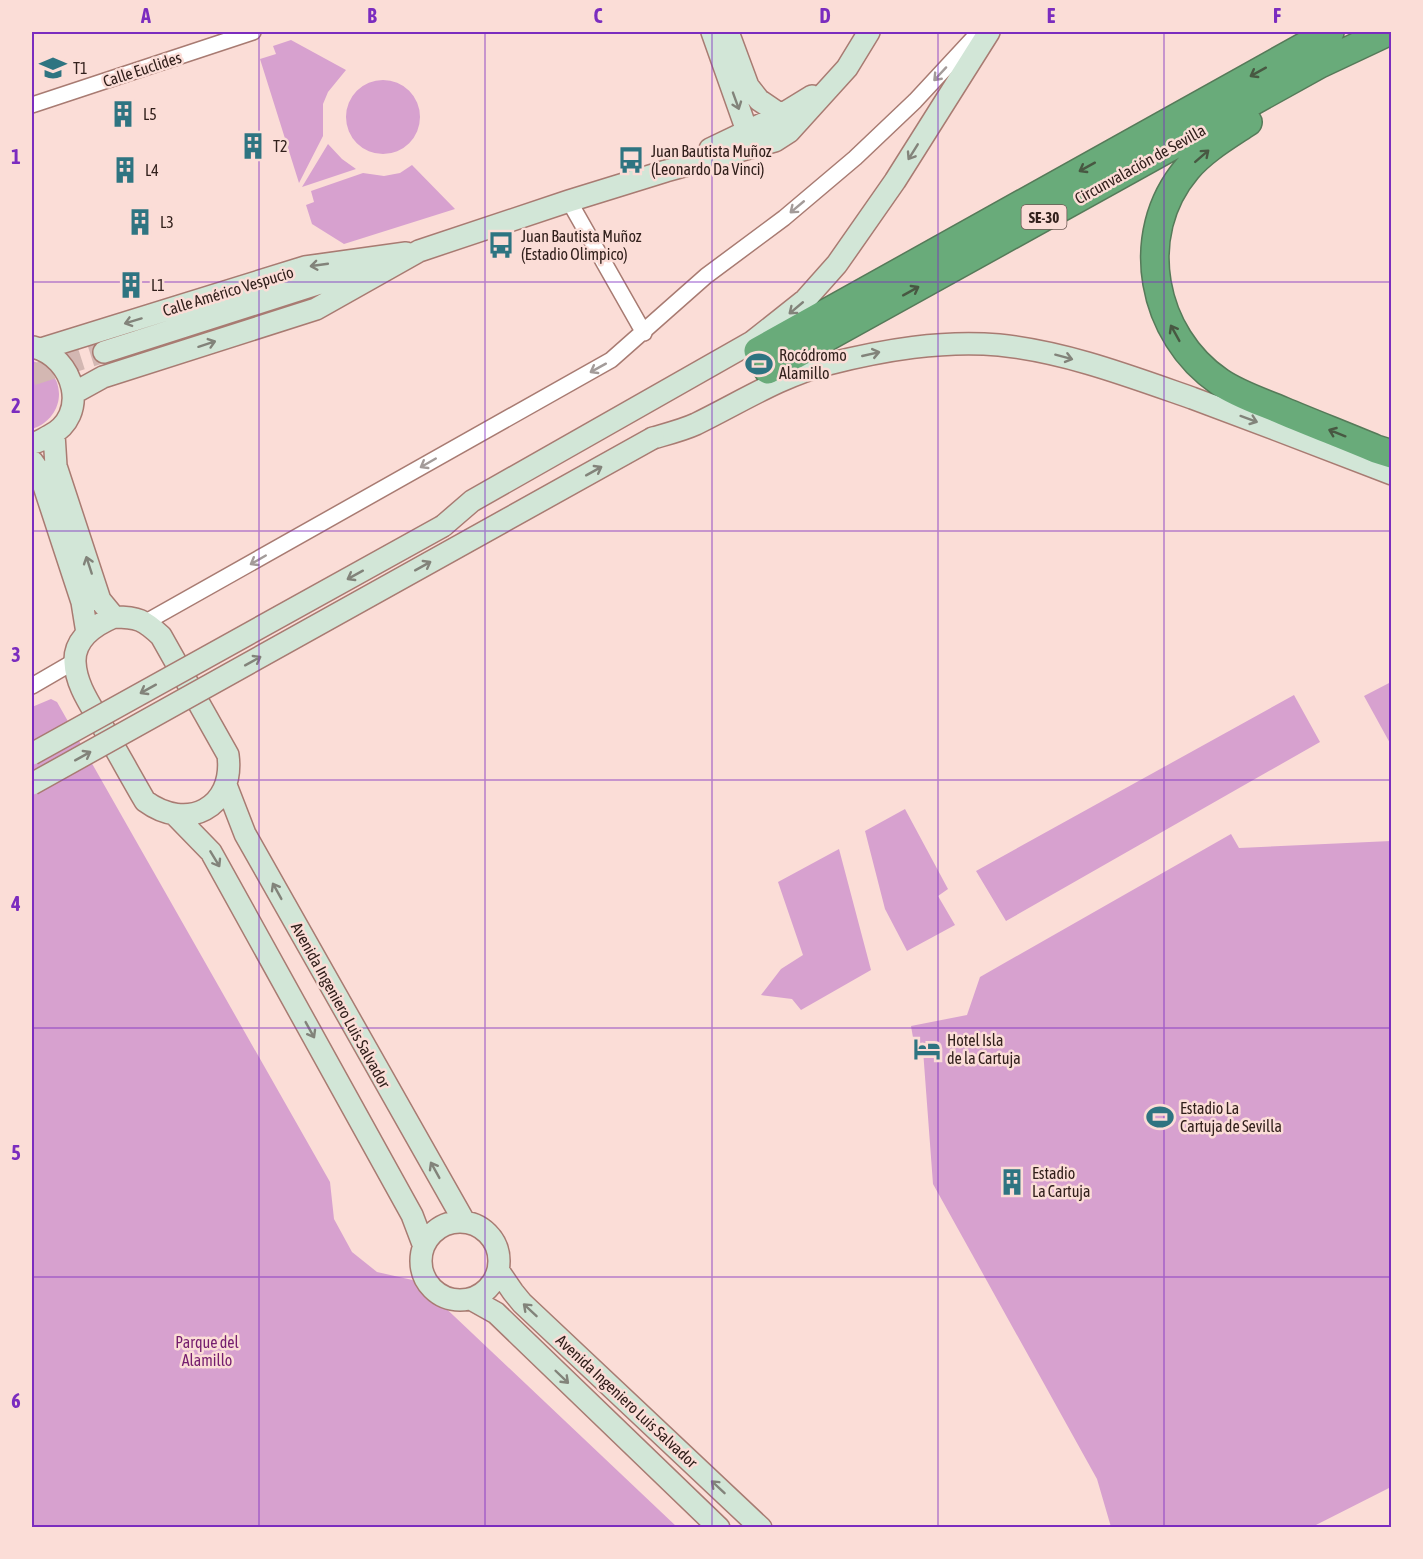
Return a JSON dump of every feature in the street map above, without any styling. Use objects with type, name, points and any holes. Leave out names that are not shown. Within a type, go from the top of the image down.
[{"type":"highway","points":[[1387,32],[1321,54],[1188,168],[1170,197],[1158,231],[1155,248],[1156,285],[1166,317],[1182,346],[1194,360],[1221,382],[1266,404],[1376,449],[1392,453]]},
{"type":"highway","name":"Circunvalación de Sevilla","points":[[763,362],[1321,54]]},
{"type":"street","name":"Calle Euclides","points":[[32,105],[253,32]]},
{"type":"street","points":[[712,32],[771,130]]},
{"type":"street","points":[[728,32],[748,86],[759,100],[771,130]]},
{"type":"street","name":"Calle Américo Vespucio","points":[[36,347],[305,267],[419,251],[666,171],[771,130],[836,81],[847,68],[869,32]]},
{"type":"street","points":[[146,622],[258,561],[611,360],[706,276],[784,218],[855,158],[915,101],[979,32]]},
{"type":"street","points":[[32,784],[653,438],[763,362],[805,300],[837,264],[895,181],[989,32]]},
{"type":"street","name":"Calle Américo Vespucio","points":[[666,171],[771,130]]},
{"type":"street","points":[[569,201],[644,333]]},
{"type":"street","points":[[104,352],[419,251]]},
{"type":"street","name":"Calle Américo Vespucio","points":[[74,393],[103,377],[316,309],[419,251]]},
{"type":"street","points":[[32,754],[443,526],[472,501],[763,362],[827,364],[894,350],[940,345],[998,345],[1046,352],[1115,370],[1288,433],[1392,474]]},
{"type":"street","points":[[32,443],[54,434],[65,423],[72,409],[74,393],[69,375],[58,359],[36,347]]},
{"type":"street","points":[[54,434],[56,466],[100,600],[114,617]]},
{"type":"street","points":[[32,461],[39,471],[75,579],[84,609],[87,633]]},
{"type":"street","points":[[114,617],[133,617],[146,622],[161,636],[228,755],[230,767],[226,785],[218,798],[206,809],[192,815],[176,816],[158,811],[145,801],[80,686],[75,661],[77,650],[87,633],[95,625],[114,617]]},
{"type":"street","points":[[32,686],[75,661]]},
{"type":"street","name":"Avenida Ingeniero Luis Salvador","points":[[226,785],[245,834],[464,1221]]},
{"type":"street","points":[[176,816],[211,852],[412,1215],[423,1244]]},
{"type":"street","points":[[464,1221],[479,1226],[489,1234],[498,1251],[498,1270],[493,1283],[483,1293],[471,1299],[445,1298],[434,1291],[421,1270],[420,1257],[423,1244],[440,1226],[464,1221]]},
{"type":"street","name":"Avenida Ingeniero Luis Salvador","points":[[498,1270],[522,1303],[760,1527]]},
{"type":"street","name":"Avenida Ingeniero Luis Salvador","points":[[471,1299],[496,1313],[719,1527]]},
{"type":"green space","points":[[291,40],[346,70],[328,92],[323,104],[323,136],[299,183],[260,59],[276,54],[273,46]]},
{"type":"green space","points":[[383,80],[397,83],[409,91],[417,103],[420,117],[417,131],[409,143],[397,151],[383,154],[369,151],[357,143],[349,131],[346,117],[349,103],[357,91],[369,83]]},
{"type":"green space","points":[[328,144],[342,159],[356,169],[302,187]]},
{"type":"green space","points":[[412,165],[455,209],[344,244],[312,224],[306,205],[314,202],[311,191],[363,173],[384,176],[400,173]]},
{"type":"green space","points":[[32,361],[44,366],[53,374],[59,395],[52,415],[44,423],[32,429]]},
{"type":"green space","points":[[1391,682],[1391,745],[1364,696]]},
{"type":"green space","points":[[1294,695],[1320,742],[1006,921],[976,871]]},
{"type":"green space","name":"Parque del Alamillo","points":[[51,699],[57,702],[330,1182],[334,1219],[352,1252],[377,1272],[417,1281],[677,1527],[32,1527],[32,707]]},
{"type":"green space","points":[[905,809],[948,889],[938,896],[955,925],[907,951],[885,909],[865,831]]},
{"type":"green space","name":"Estadio La Cartuja de Sevilla","points":[[1231,834],[1239,848],[1391,841],[1391,1487],[1312,1527],[1111,1527],[1097,1479],[933,1184],[923,1050],[915,1049],[911,1026],[967,1015],[980,977]]},
{"type":"green space","points":[[839,849],[871,970],[801,1010],[792,999],[761,995],[781,969],[803,955],[778,882]]},
{"type":"tunnel","points":[[32,375],[104,352]]},
{"type":"place","name":"T1","points":[[53,68]]},
{"type":"place","name":"L5","points":[[123,114]]},
{"type":"place","name":"T2","points":[[253,146]]},
{"type":"place","name":"Juan Bautista Muñoz (Leonardo Da Vinci)","points":[[631,160]]},
{"type":"place","name":"L4","points":[[125,170]]},
{"type":"place","name":"L3","points":[[140,222]]},
{"type":"place","name":"Juan Bautista Muñoz (Estadio Olimpico)","points":[[501,245]]},
{"type":"place","name":"L1","points":[[131,285]]},
{"type":"place","name":"Rocódromo Alamillo","points":[[759,364]]},
{"type":"place","name":"Hotel Isla de la Cartuja","points":[[927,1049]]},
{"type":"place","name":"Estadio La Cartuja de Sevilla","points":[[1160,1117]]},
{"type":"place","name":"Estadio La Cartuja","points":[[1012,1182]]}]
